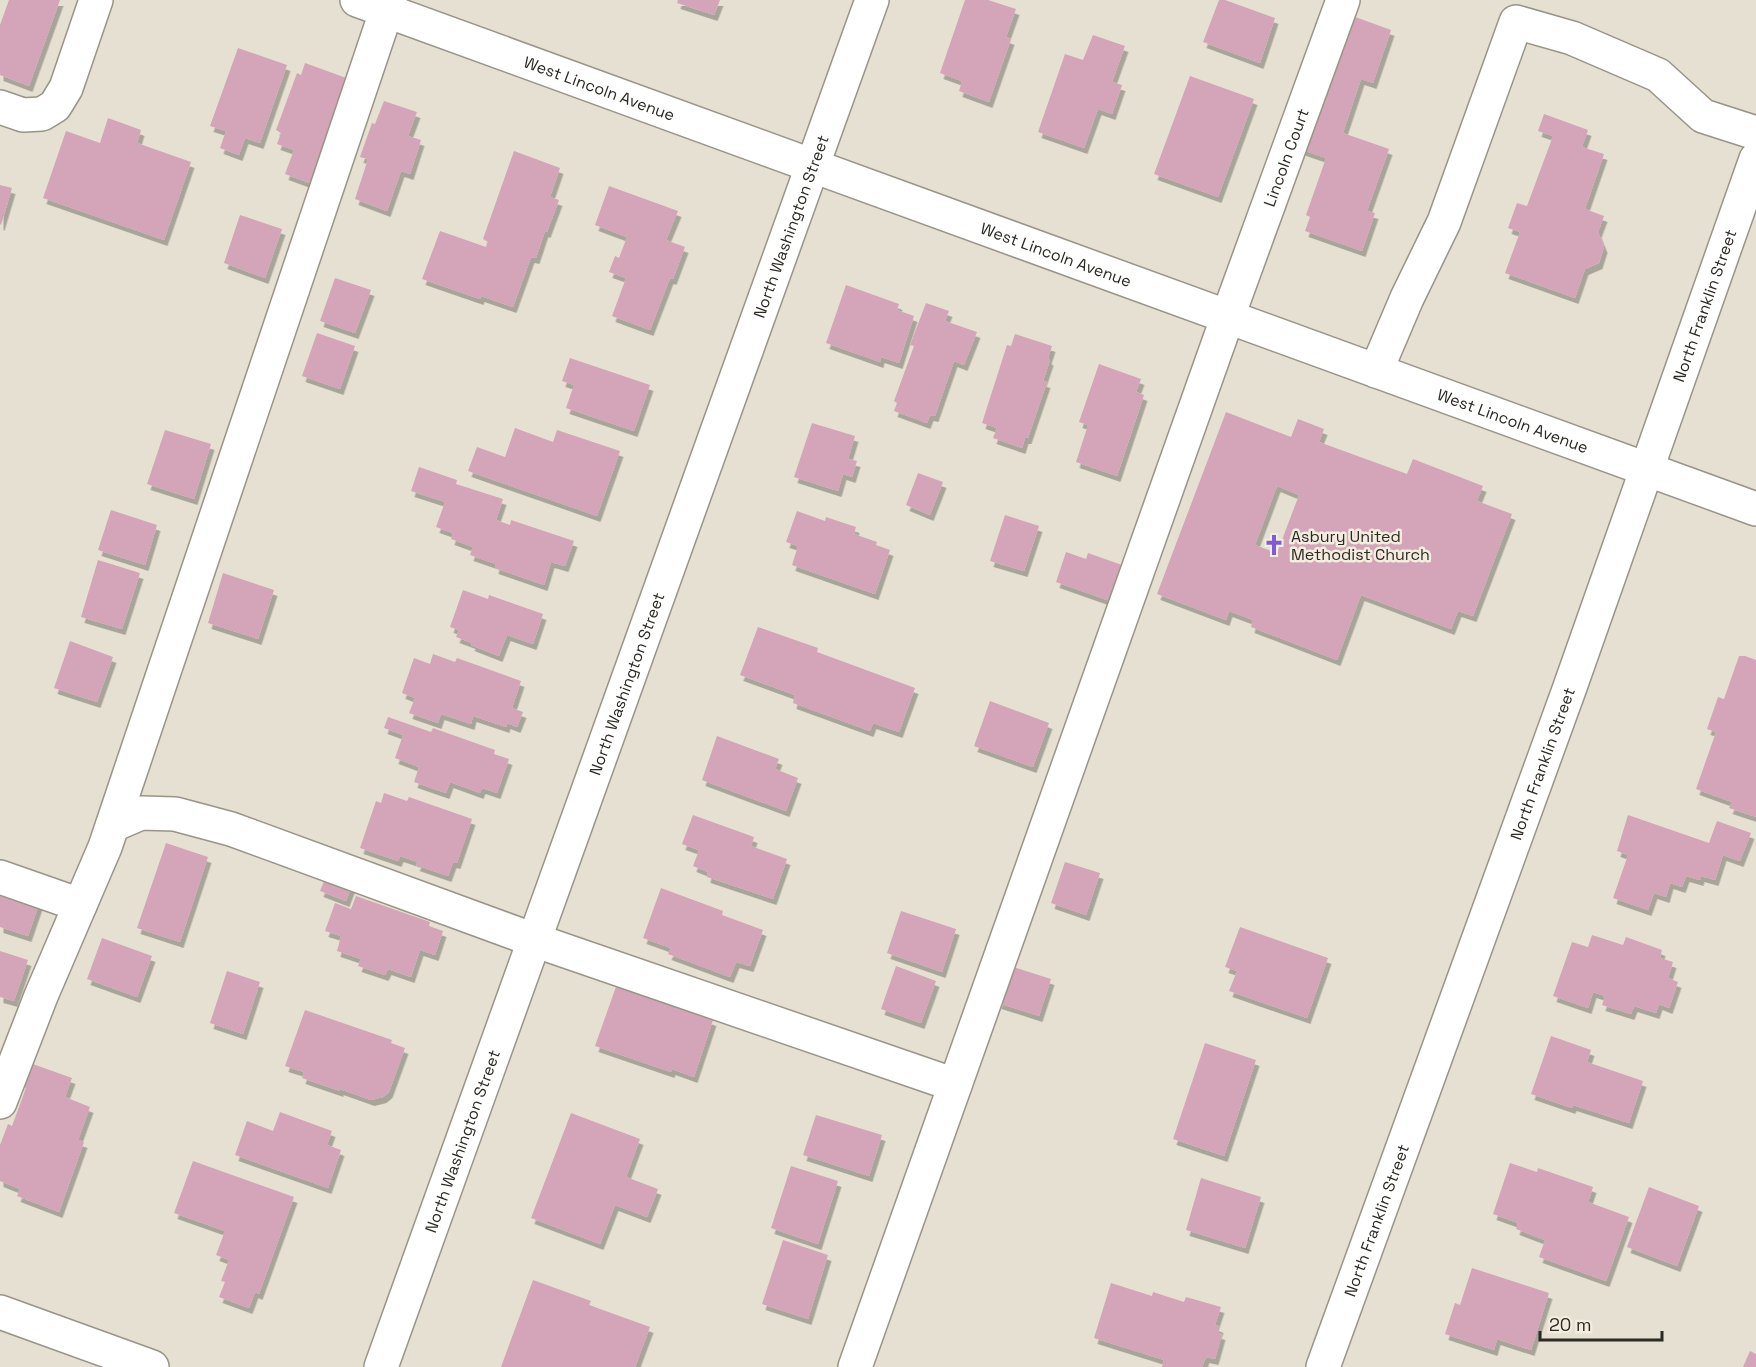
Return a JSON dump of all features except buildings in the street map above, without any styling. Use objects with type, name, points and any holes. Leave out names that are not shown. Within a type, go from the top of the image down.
[{"type":"street","points":[[0,107],[23,115],[42,114],[55,106],[66,88],[96,0]]},
{"type":"street","name":"North Washington Street","points":[[381,1367],[872,0]]},
{"type":"street","name":"Lincoln Court","points":[[855,1367],[1228,316],[1343,0]]},
{"type":"street","points":[[0,1102],[41,996],[113,825],[378,4]]},
{"type":"street","name":"West Lincoln Avenue","points":[[378,4],[813,166],[1756,509]]},
{"type":"street","points":[[1376,371],[1407,298],[1444,222],[1516,22],[1572,38],[1658,75],[1703,116],[1756,133]]},
{"type":"street","name":"North Franklin Street","points":[[1323,1367],[1570,687],[1756,159]]},
{"type":"street","points":[[113,825],[141,813],[175,814],[231,829],[534,939],[955,1084]]},
{"type":"street","points":[[0,877],[80,905]]},
{"type":"street","points":[[0,1312],[152,1367]]},
{"type":"place","name":"Asbury United Methodist Church","points":[[1274,545]]}]
